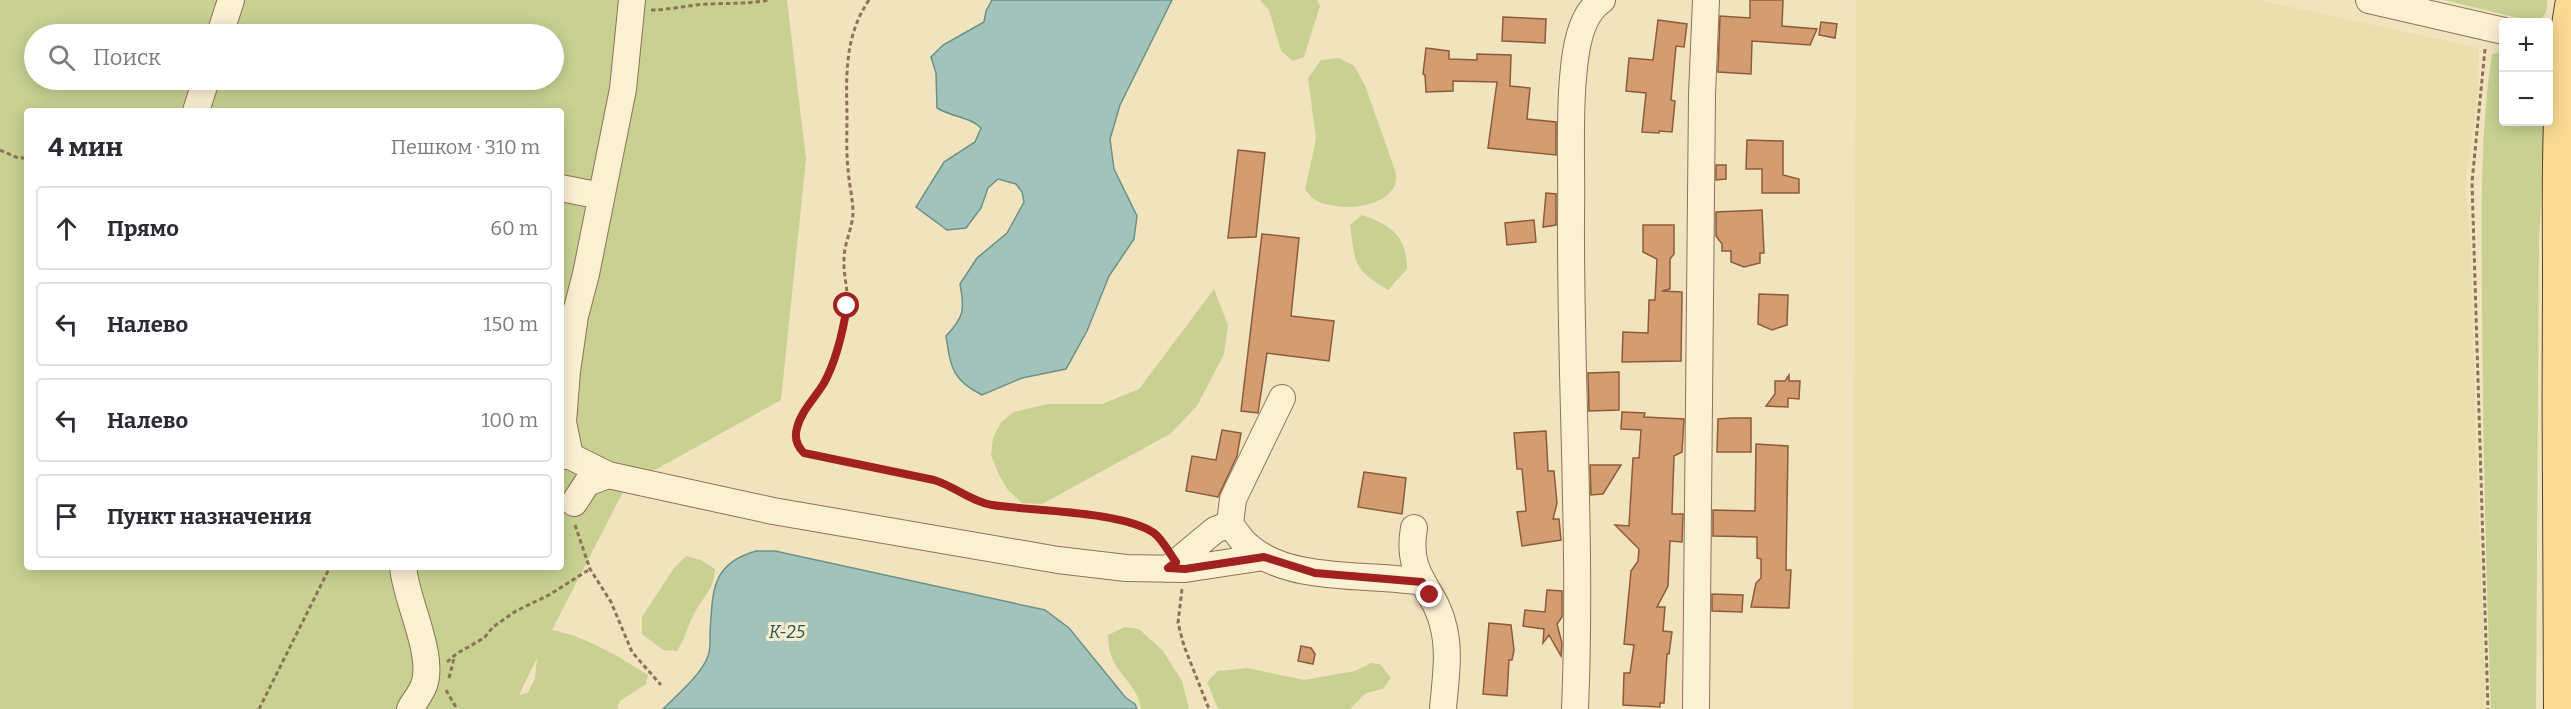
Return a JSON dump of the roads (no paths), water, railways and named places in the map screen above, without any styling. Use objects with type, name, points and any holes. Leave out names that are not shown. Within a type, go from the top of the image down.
[{"type":"main road","points":[[2560,709],[2558,416],[2560,109],[2556,46],[2571,6]]},
{"type":"street","points":[[223,24],[231,0]]},
{"type":"street","points":[[1575,709],[1578,619],[1570,290],[1573,77],[1587,16],[1602,0]]},
{"type":"street","points":[[1696,709],[1702,94],[1706,0]]},
{"type":"street","points":[[2369,0],[2495,38]]},
{"type":"street","points":[[564,409],[574,316],[586,274],[623,89],[631,5]]},
{"type":"street","points":[[197,108],[203,90]]},
{"type":"street","points":[[564,189],[601,196]]},
{"type":"street","points":[[1282,398],[1233,499],[1230,524],[1248,546],[1264,557],[1315,573],[1422,582]]},
{"type":"street","points":[[564,439],[565,456],[608,476],[773,511],[966,546],[1126,568],[1176,567],[1264,557]]},
{"type":"street","points":[[574,503],[587,483],[608,476]]},
{"type":"street","points":[[1176,567],[1215,530],[1230,524]]},
{"type":"street","points":[[1414,528],[1411,547],[1415,569],[1440,612],[1445,630],[1443,709]]},
{"type":"street","points":[[403,570],[404,582],[413,614],[422,635],[426,680],[410,709]]},
{"type":"water","points":[[992,0],[1172,0],[1120,105],[1110,139],[1114,169],[1137,216],[1134,239],[1109,276],[1087,331],[1066,369],[1022,378],[982,395],[964,384],[955,372],[946,336],[962,313],[960,284],[977,258],[1007,233],[1024,202],[1022,192],[1016,184],[998,179],[988,188],[981,208],[966,228],[947,230],[916,207],[944,162],[975,142],[981,128],[977,124],[937,108],[936,73],[931,57],[943,45],[984,22],[986,11]]},
{"type":"water","name":"К-25","points":[[756,551],[775,551],[1045,610],[1069,628],[1137,709],[663,709],[695,677],[705,663],[710,647],[714,593],[722,572],[741,557]]}]
